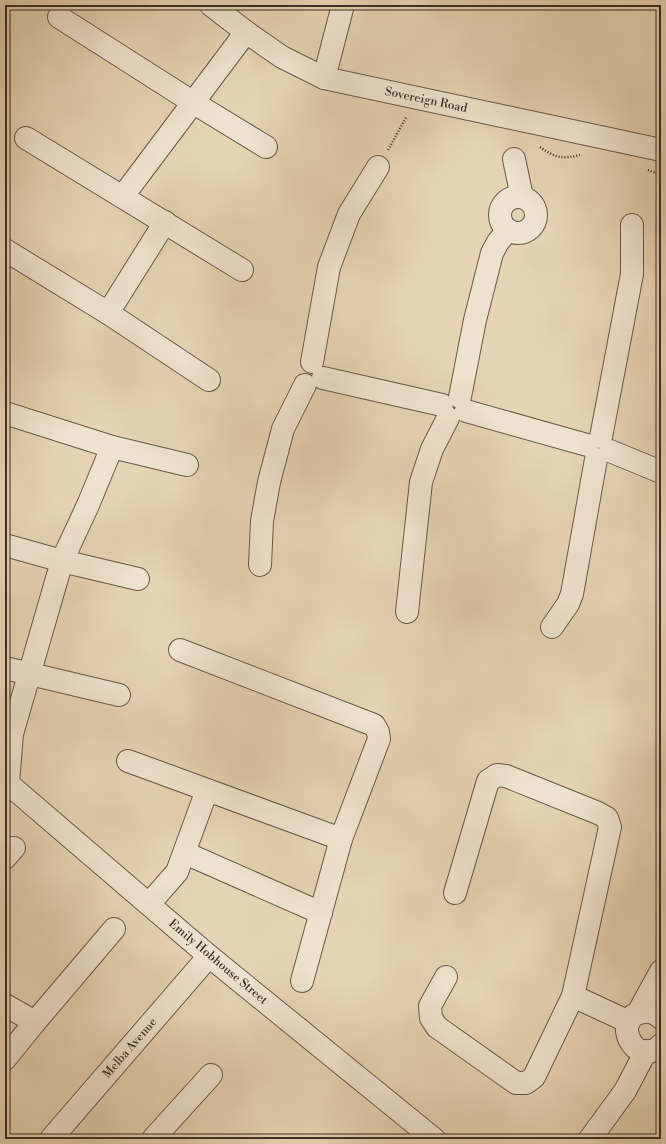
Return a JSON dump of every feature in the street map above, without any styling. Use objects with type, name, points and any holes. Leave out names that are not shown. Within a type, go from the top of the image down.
[{"type":"street","name":"Sovereign Road","points":[[211,5],[282,57],[324,78],[661,150]]},
{"type":"street","points":[[324,78],[344,5]]},
{"type":"street","points":[[58,17],[266,147]]},
{"type":"street","points":[[122,196],[194,103],[246,32]]},
{"type":"street","points":[[26,138],[242,270]]},
{"type":"street","points":[[407,612],[421,482],[432,449],[454,408],[492,254],[498,242],[508,230],[522,232],[528,230],[533,225],[536,218],[536,212],[533,205],[522,197],[514,160]]},
{"type":"street","points":[[260,565],[262,520],[268,482],[283,429],[313,375],[329,266],[349,214],[378,167]]},
{"type":"street","points":[[108,313],[165,222]]},
{"type":"street","points":[[552,627],[568,604],[572,594],[632,274],[632,225]]},
{"type":"street","points":[[5,250],[108,313],[209,380]]},
{"type":"street","points":[[313,375],[454,408],[599,448],[661,472]]},
{"type":"street","points":[[5,413],[112,447],[187,465]]},
{"type":"street","points":[[7,782],[12,734],[62,561],[88,505],[112,447]]},
{"type":"street","points":[[5,544],[62,561],[138,579]]},
{"type":"street","points":[[180,650],[374,725],[378,732],[379,739],[341,839],[302,981]]},
{"type":"street","points":[[5,668],[29,675],[119,695]]},
{"type":"street","points":[[128,761],[341,839]]},
{"type":"street","points":[[446,976],[430,1006],[431,1018],[437,1027],[516,1083],[526,1083],[534,1077],[573,996],[610,827],[607,818],[513,778],[497,775],[488,781],[455,893]]},
{"type":"street","name":"Emily Hobhouse Street","points":[[7,782],[209,956],[434,1139]]},
{"type":"street","points":[[149,904],[177,872],[207,790]]},
{"type":"street","points":[[185,853],[321,913]]},
{"type":"street","points":[[5,1059],[34,1022],[114,929]]},
{"type":"street","name":"Melba Avenue","points":[[50,1139],[209,956]]},
{"type":"street","points":[[654,1048],[640,1050],[635,1047],[627,1036],[627,1029],[661,971]]},
{"type":"street","points":[[573,996],[634,1018],[645,1012],[652,1012],[661,1018]]},
{"type":"street","points":[[5,1005],[34,1022]]},
{"type":"street","points":[[590,1139],[654,1048]]},
{"type":"street","points":[[164,1135],[211,1075]]}]
